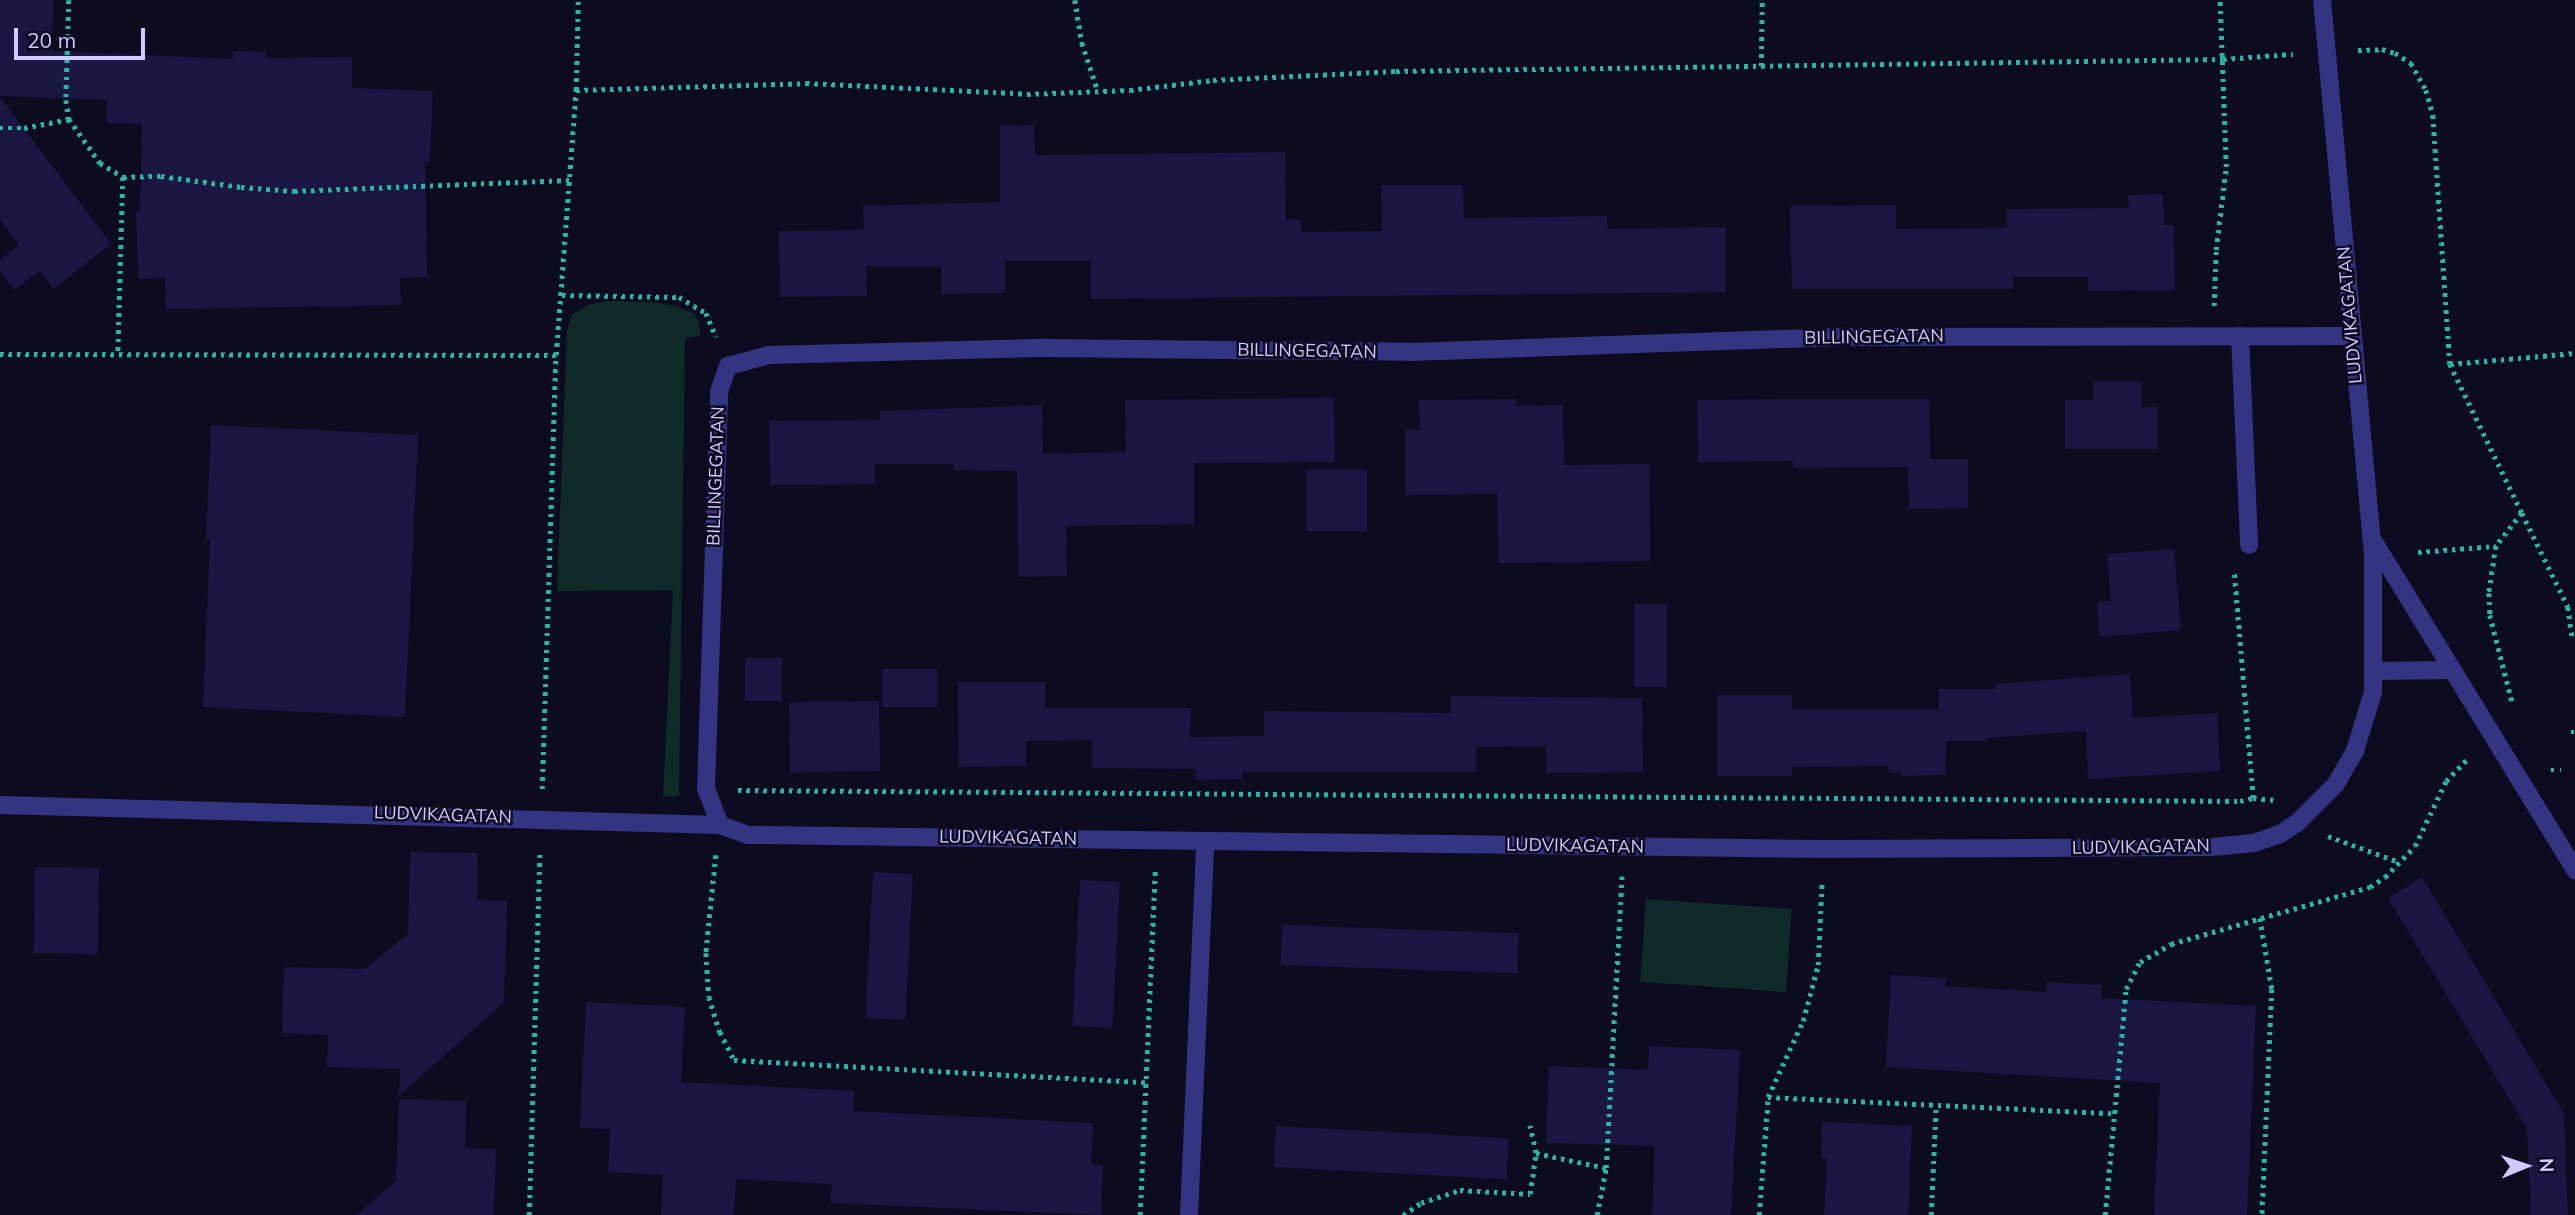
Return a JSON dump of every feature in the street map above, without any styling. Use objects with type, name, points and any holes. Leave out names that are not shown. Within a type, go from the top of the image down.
[{"type":"street","name":"LUDVIKAGATAN","points":[[0,805],[720,825],[748,835],[1156,840],[1205,843],[1824,849],[2211,847],[2254,843],[2280,834],[2298,822],[2335,785],[2355,751],[2371,701],[2374,671],[2371,537],[2322,0]]},
{"type":"street","points":[[2240,336],[2249,545]]},
{"type":"street","name":"BILLINGEGATAN","points":[[720,825],[706,789],[719,392],[728,366],[769,355],[1044,348],[1410,352],[1846,337],[2351,336]]},
{"type":"street","points":[[2371,537],[2575,870]]},
{"type":"street","points":[[2374,671],[2453,670]]},
{"type":"street","points":[[1189,1215],[1205,843]]},
{"type":"path","points":[[69,0],[66,100],[69,119],[100,163],[122,177],[161,176],[294,191],[570,180]]},
{"type":"path","points":[[529,1215],[556,355],[576,90],[578,0]]},
{"type":"path","points":[[1075,0],[1082,43],[1098,91]]},
{"type":"path","points":[[1762,0],[1762,66]]},
{"type":"path","points":[[2213,336],[2216,250],[2226,167],[2220,0]]},
{"type":"path","points":[[2357,50],[2382,49],[2395,53],[2411,63],[2426,90],[2433,115],[2450,363],[2568,607],[2572,637]]},
{"type":"path","points":[[576,90],[806,83],[1027,94],[1098,91],[1213,80],[1396,71],[2223,59],[2293,54]]},
{"type":"path","points":[[0,128],[23,128],[69,119]]},
{"type":"path","points":[[118,354],[122,177]]},
{"type":"path","points":[[562,295],[679,297],[706,313],[728,366]]},
{"type":"path","points":[[2450,363],[2575,353]]},
{"type":"path","points":[[0,354],[556,355]]},
{"type":"path","points":[[2105,1215],[2112,1113],[2126,989],[2140,962],[2171,943],[2370,887],[2385,877],[2422,834],[2446,781],[2456,768],[2518,724],[2490,615],[2489,593],[2497,546],[2522,513]]},
{"type":"path","points":[[706,789],[2240,801],[2253,798],[2234,569],[2249,545]]},
{"type":"path","points":[[2418,552],[2497,546]]},
{"type":"path","points":[[2298,822],[2318,833],[2399,862]]},
{"type":"path","points":[[720,825],[706,953],[709,997],[720,1032],[734,1059],[1146,1082]]},
{"type":"path","points":[[1140,1215],[1156,840]]},
{"type":"path","points":[[1597,1215],[1606,1168],[1623,847]]},
{"type":"path","points":[[1759,1215],[1768,1097],[1803,1021],[1818,965],[1824,849]]},
{"type":"path","points":[[2260,918],[2272,989],[2262,1215]]},
{"type":"path","points":[[1768,1097],[2112,1113]]},
{"type":"path","points":[[1931,1215],[1936,1105]]},
{"type":"path","points":[[1403,1215],[1421,1203],[1460,1190],[1530,1194],[1536,1153],[1531,1126]]},
{"type":"path","points":[[1536,1153],[1606,1168]]},
{"type":"green space","points":[[608,301],[651,302],[676,306],[695,314],[700,325],[700,336],[685,338],[679,796],[663,797],[673,590],[557,591],[567,330],[572,315],[587,305]]},
{"type":"green space","points":[[1646,899],[1792,909],[1786,992],[1640,982]]},
{"type":"building","points":[[0,0],[53,0],[52,51],[233,59],[233,51],[266,52],[266,58],[352,57],[352,88],[433,91],[430,162],[425,162],[427,277],[400,278],[401,305],[166,309],[165,278],[138,279],[136,211],[140,211],[142,124],[106,123],[107,100],[0,96]]},
{"type":"building","points":[[0,97],[111,244],[53,289],[40,271],[14,290],[0,271],[0,259],[19,245],[0,220]]},
{"type":"building","points":[[1034,125],[1035,155],[1285,152],[1286,220],[1301,219],[1301,232],[1382,231],[1381,185],[1463,185],[1464,218],[1607,216],[1607,229],[1726,227],[1726,292],[1091,299],[1091,261],[1005,261],[1005,293],[941,294],[941,266],[866,266],[867,296],[780,297],[779,231],[864,230],[863,206],[1000,202],[1000,126]]},
{"type":"building","points":[[2163,194],[2164,225],[2174,225],[2175,290],[2088,291],[2088,277],[2013,277],[2013,289],[1792,289],[1790,206],[1896,205],[1896,229],[2007,228],[2007,209],[2129,208],[2128,195]]},
{"type":"building","points":[[2093,382],[2142,382],[2142,407],[2158,407],[2158,449],[2065,449],[2065,400],[2093,400]]},
{"type":"building","points":[[1334,398],[1335,462],[1194,463],[1194,524],[1066,526],[1067,576],[1018,577],[1017,471],[953,470],[953,464],[875,464],[875,484],[770,485],[769,421],[880,420],[880,411],[1042,405],[1043,454],[1126,452],[1125,400]]},
{"type":"building","points":[[1516,399],[1516,406],[1563,405],[1564,465],[1649,464],[1650,561],[1498,563],[1497,494],[1405,495],[1405,430],[1420,430],[1419,400]]},
{"type":"building","points":[[1929,399],[1930,459],[1968,459],[1968,508],[1909,509],[1908,467],[1793,468],[1793,461],[1698,462],[1697,400]]},
{"type":"building","points":[[211,425],[418,435],[405,717],[203,707],[210,539],[206,539]]},
{"type":"building","points":[[1306,470],[1367,470],[1367,531],[1306,531]]},
{"type":"building","points":[[2174,549],[2181,630],[2099,637],[2097,601],[2111,601],[2107,554]]},
{"type":"building","points":[[1634,604],[1667,604],[1667,687],[1634,687]]},
{"type":"building","points":[[745,658],[782,658],[782,701],[745,701]]},
{"type":"building","points":[[882,669],[937,669],[937,707],[882,707]]},
{"type":"building","points":[[2130,674],[2133,718],[2217,713],[2220,771],[2088,779],[2086,731],[1987,738],[1987,741],[1946,741],[1945,775],[1901,776],[1901,772],[1889,773],[1888,766],[1792,767],[1792,776],[1717,776],[1717,695],[1792,695],[1792,710],[1939,710],[1939,689],[1995,689],[1995,684]]},
{"type":"building","points":[[958,682],[1045,682],[1045,708],[1191,708],[1190,737],[1264,736],[1264,711],[1451,713],[1451,696],[1642,698],[1643,772],[1546,773],[1546,746],[1476,747],[1476,772],[1242,772],[1242,779],[1196,780],[1196,769],[1092,768],[1092,740],[1026,741],[1026,766],[959,767]]},
{"type":"building","points":[[879,701],[880,771],[790,773],[789,703]]},
{"type":"building","points":[[410,852],[478,853],[477,900],[507,901],[504,1002],[399,1096],[400,1069],[327,1067],[328,1035],[282,1033],[284,967],[365,969],[408,934]]},
{"type":"building","points":[[35,867],[99,868],[97,954],[33,953]]},
{"type":"building","points":[[873,872],[913,874],[905,1020],[865,1018]]},
{"type":"building","points":[[2422,877],[2564,1114],[2568,1215],[2531,1215],[2527,1128],[2388,898]]},
{"type":"building","points":[[1080,880],[1120,882],[1112,1028],[1072,1026]]},
{"type":"building","points":[[1282,925],[1519,933],[1517,973],[1281,965]]},
{"type":"building","points":[[1891,975],[1946,978],[1945,986],[2047,992],[2047,982],[2101,985],[2101,998],[2256,1006],[2247,1215],[2154,1215],[2160,1083],[1886,1067]]},
{"type":"building","points":[[586,1002],[685,1007],[681,1082],[855,1091],[853,1111],[1093,1123],[1091,1165],[1103,1166],[1101,1215],[830,1203],[832,1184],[736,1179],[734,1215],[661,1215],[663,1175],[608,1172],[610,1129],[580,1128]]},
{"type":"building","points":[[1649,1046],[1740,1050],[1731,1215],[1652,1215],[1655,1146],[1546,1143],[1549,1066],[1648,1070]]},
{"type":"building","points":[[399,1099],[466,1101],[465,1148],[496,1149],[494,1215],[356,1215],[396,1181]]},
{"type":"building","points":[[1822,1123],[1912,1126],[1908,1215],[1824,1215],[1827,1158],[1821,1158]]},
{"type":"building","points":[[1276,1126],[1509,1138],[1507,1179],[1274,1167]]}]
